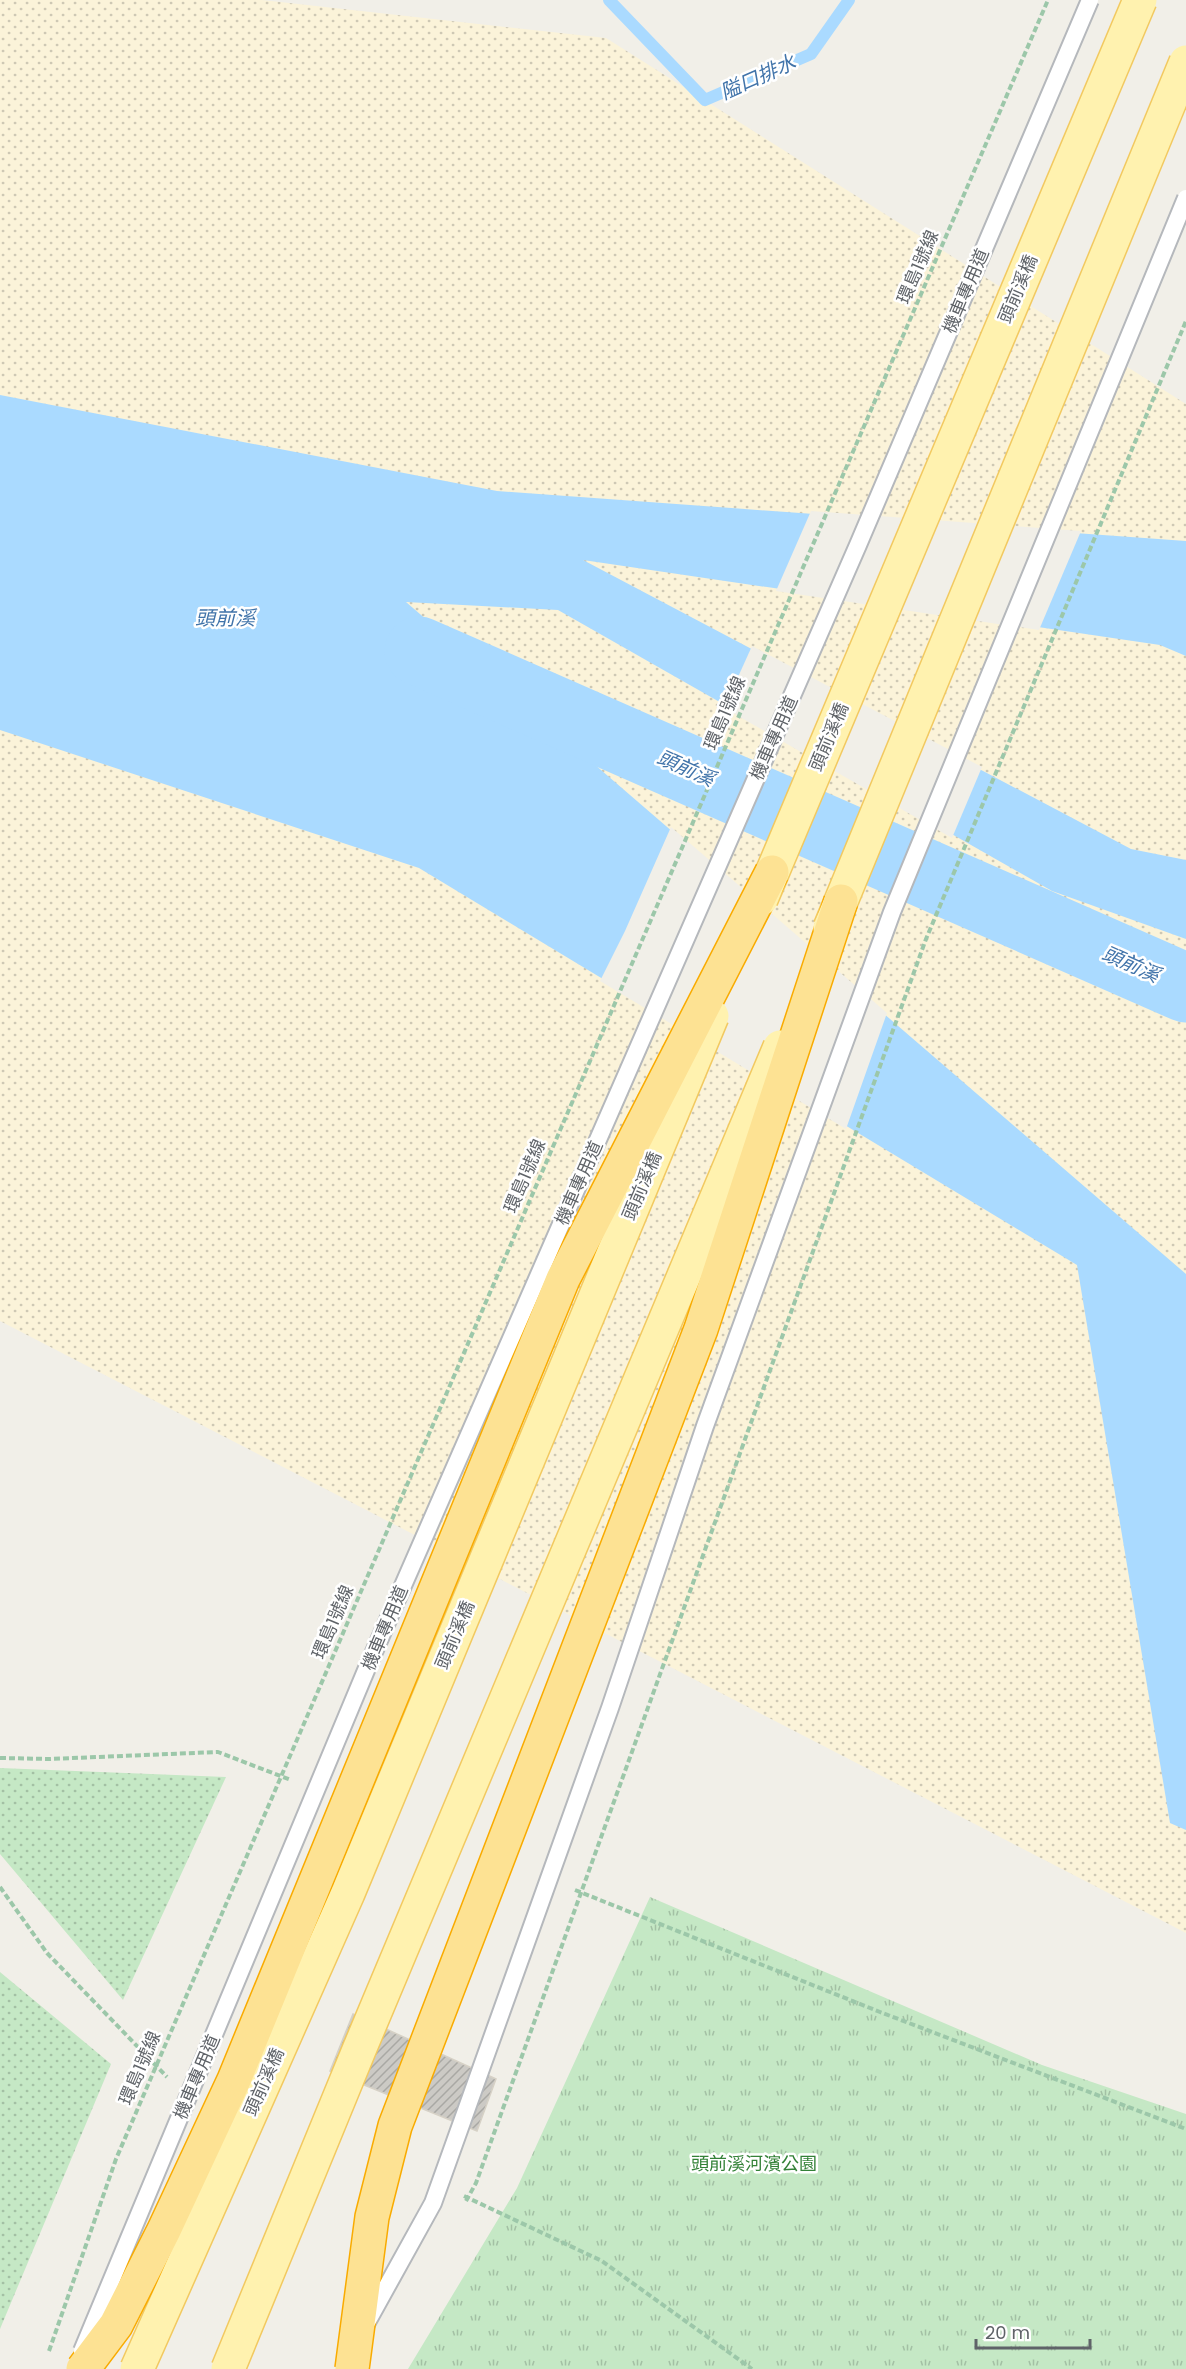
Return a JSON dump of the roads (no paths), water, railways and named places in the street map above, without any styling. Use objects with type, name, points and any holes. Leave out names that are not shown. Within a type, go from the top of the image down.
[{"type":"highway","points":[[83,2369],[116,2325],[164,2230],[234,2080],[563,1279],[772,872]]},
{"type":"highway","points":[[352,2369],[372,2217],[395,2126],[701,1329],[841,901]]},
{"type":"main road","name":"頭前溪橋","points":[[137,2369],[348,1893],[772,872],[1140,0]]},
{"type":"main road","points":[[228,2369],[359,2050],[841,901],[1186,62]]},
{"type":"lane","name":"機車專用道","points":[[75,2369],[367,1668],[848,567],[1090,0]]},
{"type":"lane","points":[[342,2369],[432,2203],[610,1708],[705,1426],[892,912],[1186,198]]},
{"type":"water","name":"頭前溪","points":[[0,395],[497,491],[1186,541],[1186,656],[1160,645],[583,560],[1131,849],[1186,860],[1186,939],[1052,891],[558,610],[406,602],[1186,1274],[1186,1830],[1170,1823],[1077,1265],[419,868],[0,730]]},
{"type":"waterway","name":"隘口排水","points":[[609,0],[705,100],[811,54],[849,0]]},
{"type":"waterway","name":"頭前溪","points":[[419,651],[1186,988]]},
{"type":"park label","name":"頭前溪河濱公園","points":[[754,2164]]}]
